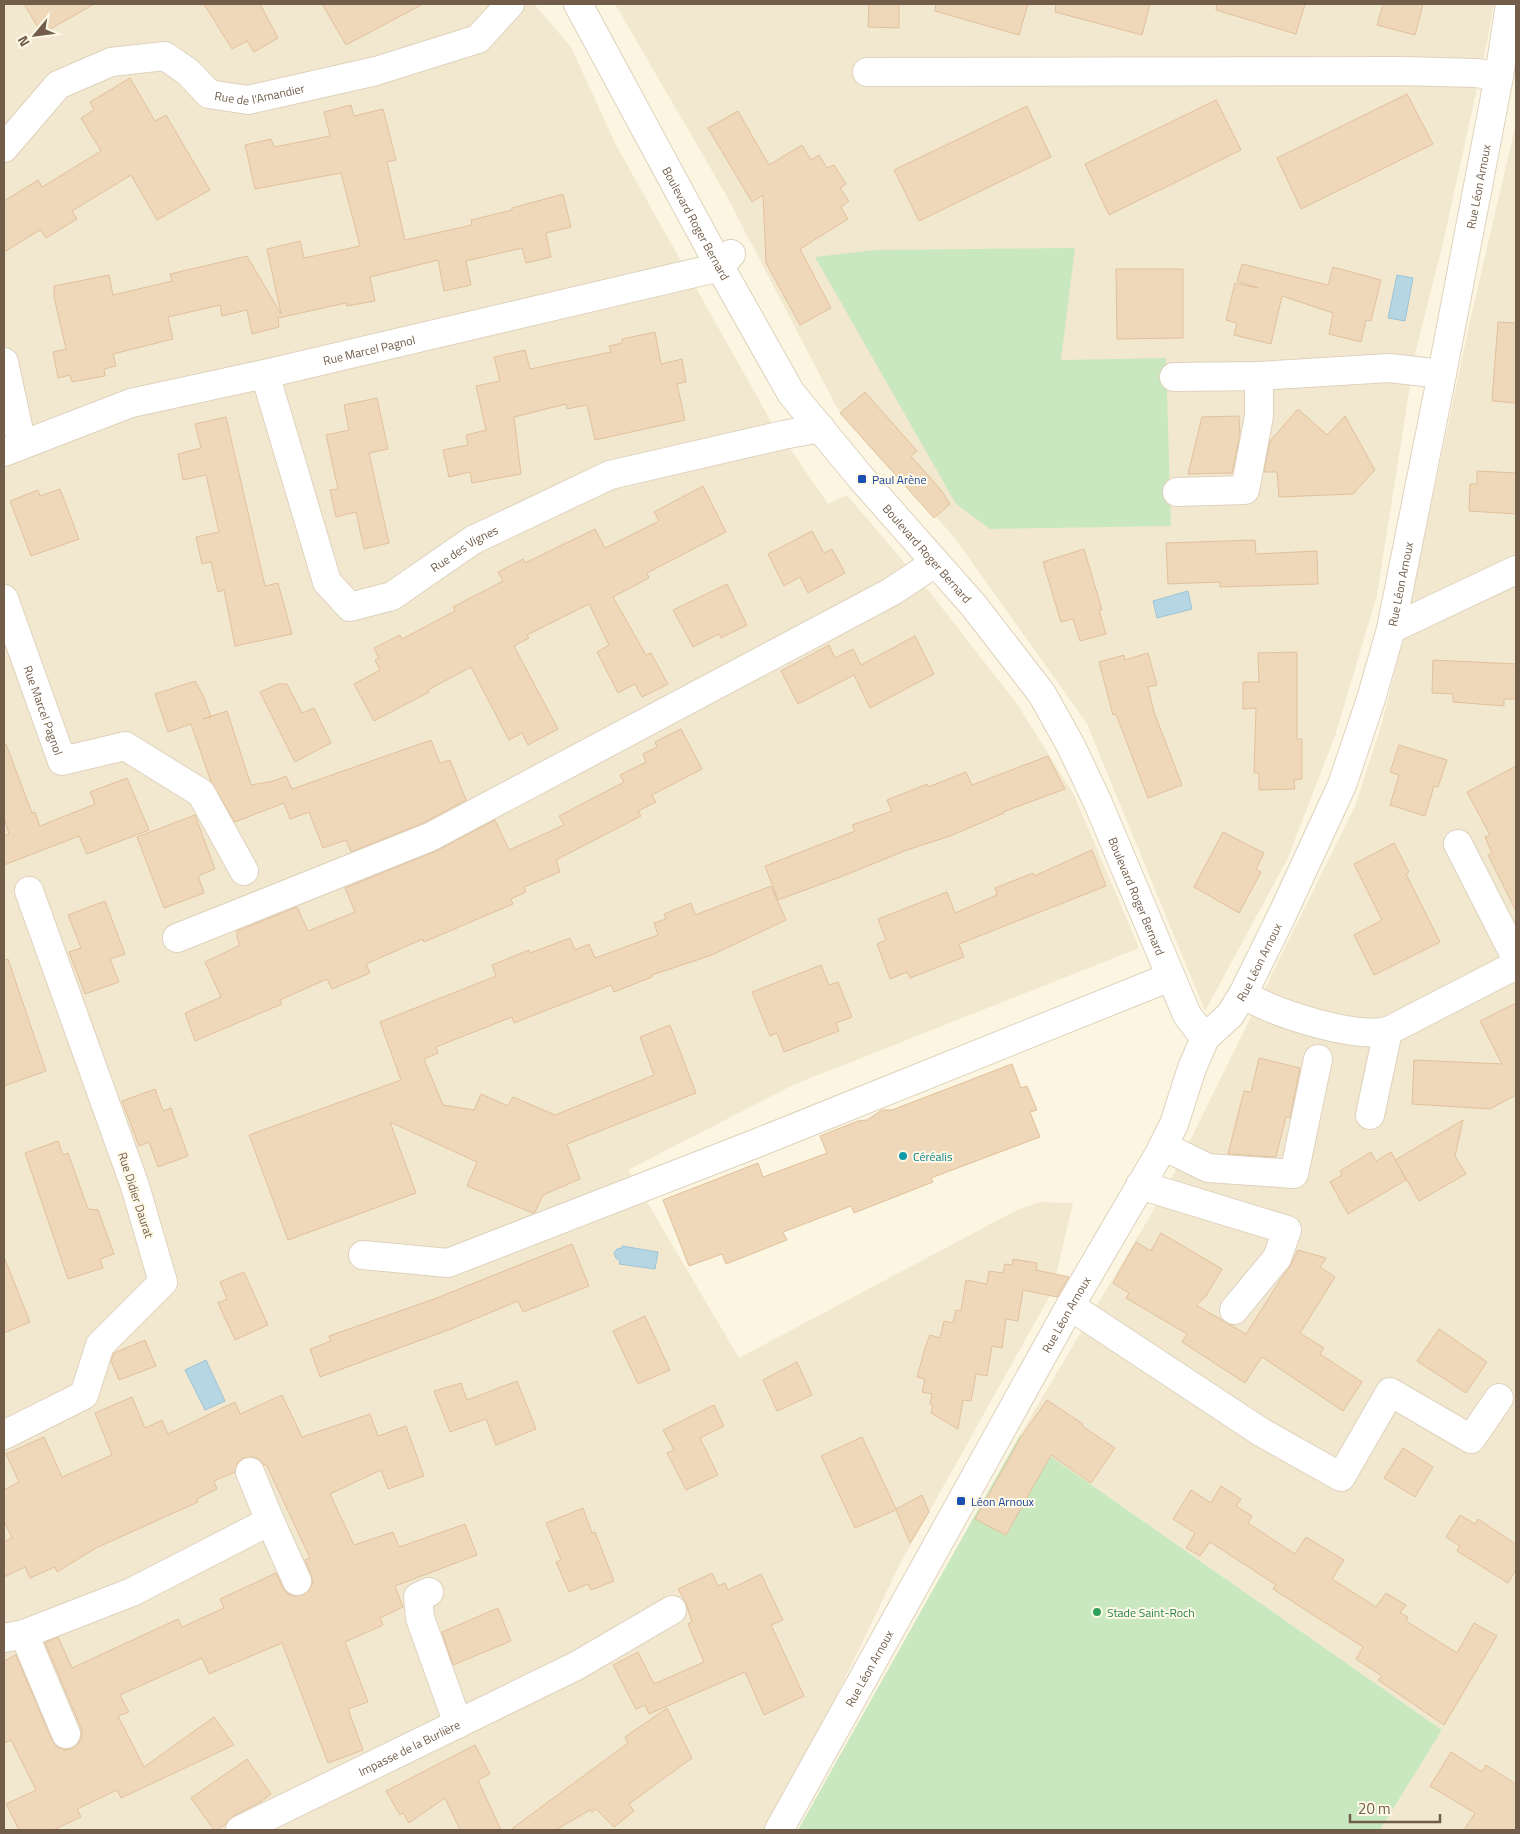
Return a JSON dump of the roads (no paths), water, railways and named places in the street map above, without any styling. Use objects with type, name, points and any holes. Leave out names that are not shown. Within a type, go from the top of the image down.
[{"type":"street","name":"Rue de l'Amandier","points":[[4,148],[58,85],[111,62],[165,56],[188,72],[209,94],[248,100],[376,72],[478,39],[510,4]]},
{"type":"street","name":"Boulevard Roger Bernard","points":[[578,4],[727,259],[791,393],[935,563],[974,606],[1047,702],[1071,746],[1098,804],[1187,1015],[1205,1038]]},
{"type":"street","name":"Rue Léon Arnoux","points":[[780,1830],[1070,1306],[1163,1146],[1174,1124],[1192,1068],[1205,1038],[1230,1015],[1243,994],[1342,785],[1371,699],[1391,629],[1499,76],[1510,4]]},
{"type":"street","points":[[867,72],[1401,71],[1476,73],[1499,76]]},
{"type":"street","name":"Rue Marcel Pagnol","points":[[13,449],[131,403],[265,374],[727,259]]},
{"type":"street","points":[[4,362],[13,449]]},
{"type":"street","points":[[1174,377],[1259,376],[1389,368],[1442,374]]},
{"type":"street","name":"Rue des Vignes","points":[[265,374],[327,582],[350,607],[392,596],[473,540],[610,476],[783,435],[821,428]]},
{"type":"street","points":[[1177,492],[1244,490],[1259,416],[1259,376]]},
{"type":"street","points":[[177,938],[430,837],[891,592],[935,563]]},
{"type":"street","points":[[1391,629],[1514,573]]},
{"type":"street","name":"Rue Marcel Pagnol","points":[[4,599],[62,761],[125,746],[201,793],[244,871]]},
{"type":"street","points":[[1458,844],[1516,958]]},
{"type":"street","name":"Rue Didier Daurat","points":[[4,1435],[84,1396],[100,1345],[163,1282],[135,1186],[29,891]]},
{"type":"street","points":[[1243,994],[1255,1002],[1296,1018],[1358,1032],[1377,1034],[1388,1031],[1516,965]]},
{"type":"street","points":[[363,1255],[448,1263],[757,1143],[1170,977]]},
{"type":"street","points":[[1370,1115],[1388,1031]]},
{"type":"street","points":[[1163,1146],[1208,1168],[1294,1174],[1318,1059]]},
{"type":"street","points":[[1140,1184],[1288,1230],[1277,1258],[1234,1310]]},
{"type":"street","points":[[1070,1306],[1261,1432],[1341,1477],[1390,1392],[1471,1439],[1499,1398]]},
{"type":"street","points":[[250,1472],[297,1581]]},
{"type":"street","points":[[66,1734],[14,1636],[132,1592],[270,1521]]},
{"type":"street","points":[[429,1592],[418,1597],[420,1618],[458,1724]]},
{"type":"street","name":"Impasse de la Burlière","points":[[240,1830],[576,1666],[672,1610]]},
{"type":"water","points":[[1397,275],[1413,278],[1405,321],[1388,318]]},
{"type":"water","points":[[1188,591],[1192,609],[1157,618],[1153,601]]},
{"type":"water","points":[[622,1246],[658,1252],[655,1269],[619,1264],[620,1261],[614,1253],[617,1249],[622,1248]]},
{"type":"water","points":[[206,1360],[225,1401],[205,1410],[185,1370]]},
{"type":"place","name":"Paul Arène","points":[[862,479]]},
{"type":"place","name":"Céréalis","points":[[903,1156]]},
{"type":"place","name":"Léon Arnoux","points":[[961,1501]]},
{"type":"place","name":"Stade Saint-Roch","points":[[1097,1612]]}]
